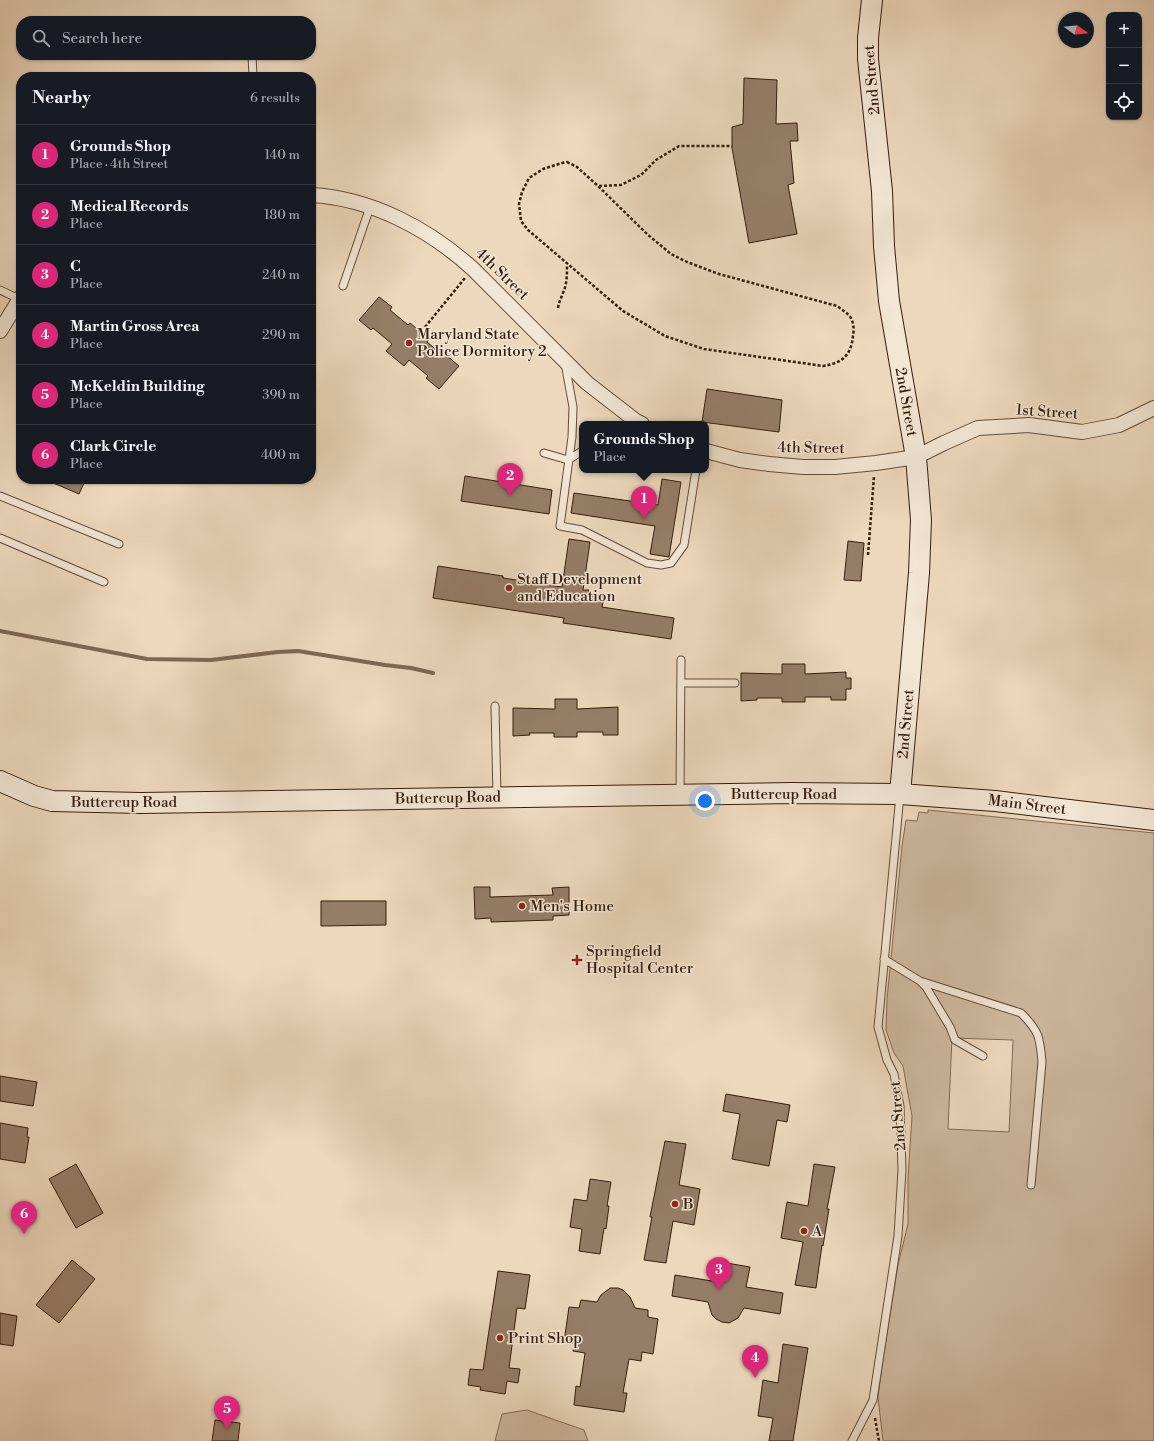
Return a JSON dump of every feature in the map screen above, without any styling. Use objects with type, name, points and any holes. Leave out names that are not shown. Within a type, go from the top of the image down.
[{"type":"street","name":"2nd Street","points":[[872,0],[868,38],[868,59],[882,191],[884,246],[889,301],[916,457],[921,520],[919,573],[900,794]]},
{"type":"street","name":"4th Street","points":[[316,196],[352,202],[370,207],[416,228],[454,251],[587,383],[634,421]]},
{"type":"street","points":[[0,331],[16,305]]},
{"type":"street","name":"1st Street","points":[[916,457],[978,428],[1029,425],[1082,432],[1119,425],[1154,408]]},
{"type":"street","name":"4th Street","points":[[709,452],[740,460],[770,464],[835,467],[916,457]]},
{"type":"street","name":"Buttercup Road","points":[[0,781],[34,796],[52,801],[141,803],[791,793],[900,794]]},
{"type":"street","name":"Main Street","points":[[900,794],[987,800],[1154,820]]},
{"type":"lane","points":[[252,60],[253,72]]},
{"type":"lane","points":[[343,286],[370,207]]},
{"type":"lane","points":[[0,290],[16,296]]},
{"type":"lane","points":[[564,361],[573,407],[572,437],[560,526],[582,530],[647,563],[661,565],[672,563],[684,545],[696,473]]},
{"type":"lane","points":[[544,453],[568,460],[579,453]]},
{"type":"lane","points":[[0,496],[119,544]]},
{"type":"lane","points":[[0,538],[104,582]]},
{"type":"lane","points":[[680,795],[681,660]]},
{"type":"lane","points":[[681,683],[735,683]]},
{"type":"lane","points":[[495,706],[497,797]]},
{"type":"lane","name":"2nd Street","points":[[852,1441],[872,1400],[898,1236],[902,1170],[900,1106],[894,1074],[887,1060],[878,1027],[900,794]]},
{"type":"lane","points":[[884,959],[920,981],[926,987],[950,1027],[955,1040],[983,1056]]},
{"type":"lane","points":[[920,981],[1021,1013],[1034,1025],[1040,1042],[1042,1062],[1031,1185]]},
{"type":"path","points":[[598,186],[622,184],[641,174],[656,160],[679,146],[732,146]]},
{"type":"path","points":[[562,162],[567,162],[577,167],[646,234],[671,254],[687,262],[719,274],[837,306],[851,318],[854,330],[852,346],[842,360],[834,364],[823,366],[704,349],[671,338],[647,326],[623,311],[567,264],[528,230],[521,221],[519,204],[522,192],[529,178],[543,169],[562,162]]},
{"type":"path","points":[[558,308],[558,300],[563,294],[567,279],[567,264]]},
{"type":"path","points":[[425,327],[473,269]]},
{"type":"path","points":[[868,555],[876,463]]},
{"type":"path","points":[[872,1400],[879,1441]]},
{"type":"shaded area","points":[[928,810],[1154,833],[1154,1441],[883,1441],[878,1397],[898,1265],[908,1224],[908,1178],[912,1116],[903,1066],[894,1053],[886,1030],[887,999],[902,846],[906,820],[917,821],[919,812],[928,813]],"holes":[[[952,1038],[1013,1040],[1009,1132],[948,1129]]]},
{"type":"shaded area","points":[[527,1410],[584,1430],[588,1441],[495,1441],[502,1414]]},
{"type":"building","points":[[744,78],[777,80],[776,124],[797,123],[798,141],[790,141],[794,183],[788,185],[797,234],[749,243],[732,148],[732,127],[743,124]]},
{"type":"building","name":"Maryland State Police Dormitory 2","points":[[379,297],[392,307],[390,310],[408,325],[410,323],[429,339],[427,342],[459,366],[439,389],[426,378],[428,376],[409,360],[404,366],[386,351],[392,344],[373,328],[371,330],[359,320]]},
{"type":"building","points":[[707,389],[782,400],[779,432],[702,421]]},
{"type":"building","points":[[465,476],[552,490],[549,514],[461,501]]},
{"type":"building","points":[[662,479],[681,482],[669,557],[650,554],[655,526],[571,513],[574,493],[658,505]]},
{"type":"building","points":[[56,484],[84,484],[79,494]]},
{"type":"building","name":"Staff Development and Education","points":[[569,539],[590,542],[583,590],[589,590],[588,594],[604,597],[602,607],[674,618],[671,639],[563,623],[564,618],[433,598],[438,566],[562,587]]},
{"type":"building","points":[[848,541],[864,543],[861,581],[844,580]]},
{"type":"building","points":[[782,664],[805,664],[805,674],[846,672],[846,678],[851,678],[851,689],[846,689],[846,700],[831,700],[831,697],[805,697],[805,702],[782,702],[782,698],[757,698],[757,700],[741,701],[741,673],[782,674]]},
{"type":"building","points":[[555,699],[577,699],[577,709],[618,707],[618,735],[603,735],[603,732],[577,732],[577,737],[554,737],[554,733],[529,733],[530,735],[513,736],[513,708],[555,709]]},
{"type":"building","name":"Men's Home","points":[[474,887],[490,887],[490,897],[553,895],[552,888],[569,887],[569,915],[553,916],[553,920],[491,922],[491,918],[475,919]]},
{"type":"building","points":[[321,901],[386,901],[386,925],[321,926]]},
{"type":"building","points":[[0,1076],[37,1082],[33,1106],[0,1101]]},
{"type":"building","points":[[726,1094],[790,1105],[787,1122],[777,1120],[769,1166],[732,1159],[740,1114],[723,1111]]},
{"type":"building","points":[[0,1123],[28,1128],[27,1137],[29,1137],[25,1163],[0,1159]]},
{"type":"building","name":"B","points":[[665,1141],[686,1144],[679,1185],[700,1189],[694,1225],[673,1221],[666,1263],[644,1260],[652,1217],[650,1217]]},
{"type":"building","points":[[76,1164],[103,1213],[76,1228],[49,1179]]},
{"type":"building","name":"A","points":[[814,1164],[835,1167],[827,1209],[829,1209],[816,1288],[795,1285],[803,1242],[781,1238],[787,1202],[808,1206]]},
{"type":"building","points":[[590,1179],[611,1182],[607,1206],[609,1206],[606,1229],[604,1228],[600,1254],[579,1251],[582,1229],[570,1227],[574,1199],[587,1201]]},
{"type":"building","points":[[72,1260],[95,1279],[59,1323],[36,1305]]},
{"type":"building","points":[[715,1261],[750,1267],[746,1287],[783,1293],[780,1314],[744,1308],[738,1318],[729,1323],[722,1322],[712,1315],[708,1302],[672,1296],[675,1275],[712,1281]]},
{"type":"building","name":"Print Shop","points":[[498,1271],[530,1275],[525,1309],[517,1308],[509,1368],[520,1369],[518,1383],[507,1381],[505,1394],[480,1390],[481,1387],[468,1385],[470,1369],[483,1370]]},
{"type":"building","points":[[610,1288],[618,1288],[623,1290],[630,1297],[635,1308],[648,1310],[648,1317],[658,1319],[653,1354],[642,1352],[641,1361],[629,1359],[623,1393],[627,1393],[624,1412],[574,1405],[576,1386],[580,1387],[585,1353],[573,1351],[574,1343],[564,1342],[569,1307],[579,1308],[581,1300],[597,1302],[601,1295]]},
{"type":"building","points":[[0,1313],[17,1316],[13,1346],[0,1344]]},
{"type":"building","points":[[783,1344],[808,1348],[793,1441],[769,1441],[773,1418],[758,1416],[763,1380],[778,1383]]},
{"type":"building","points":[[215,1420],[240,1423],[238,1441],[212,1441]]},
{"type":"waterway","points":[[0,631],[147,659],[211,660],[298,651],[411,668],[433,673]]},
{"type":"place","name":"Maryland State Police Dormitory 2","points":[[409,343]]},
{"type":"place","name":"Medical Records","points":[[510,496]]},
{"type":"place","name":"Grounds Shop","points":[[644,519]]},
{"type":"place","name":"Staff Development and Education","points":[[509,588]]},
{"type":"place","name":"Men's Home","points":[[522,906]]},
{"type":"place","name":"Springfield Hospital Center","points":[[577,960]]},
{"type":"place","name":"B","points":[[675,1204]]},
{"type":"place","name":"A","points":[[804,1231]]},
{"type":"place","name":"Clark Circle","points":[[24,1234]]},
{"type":"place","name":"C","points":[[719,1290]]},
{"type":"place","name":"Print Shop","points":[[500,1338]]},
{"type":"place","name":"Martin Gross Area","points":[[755,1378]]},
{"type":"place","name":"McKeldin Building","points":[[227,1429]]}]
